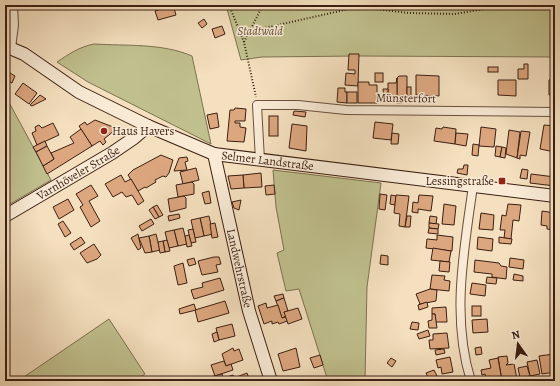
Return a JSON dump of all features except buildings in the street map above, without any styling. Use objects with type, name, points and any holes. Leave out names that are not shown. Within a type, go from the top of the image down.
[{"type":"main road","name":"Selmer Landstraße","points":[[8,47],[79,92],[148,126],[214,154],[555,196]]},
{"type":"main road","name":"Varnhöveler Straße","points":[[5,216],[112,153],[134,138],[148,126]]},
{"type":"main road","name":"Landwehrstraße","points":[[214,154],[249,311],[271,381]]},
{"type":"street","points":[[8,47],[14,25],[13,5]]},
{"type":"street","points":[[257,105],[260,160]]},
{"type":"street","name":"Münsterfort","points":[[257,105],[298,105],[346,110],[555,112]]},
{"type":"street","points":[[471,381],[466,363],[462,333],[462,276],[473,186]]},
{"type":"path","points":[[229,5],[244,42],[257,105]]},
{"type":"path","points":[[244,42],[251,31],[263,5]]},
{"type":"path","points":[[251,31],[358,6],[409,13],[455,14],[485,9]]},
{"type":"green space","name":"Stadtwald","points":[[226,5],[555,5],[555,57],[358,56],[262,57],[241,60]]},
{"type":"green space","points":[[94,44],[156,47],[169,49],[192,56],[211,144],[88,82],[57,62],[79,49]]},
{"type":"green space","points":[[5,95],[51,180],[5,207]]},
{"type":"green space","points":[[273,170],[381,183],[367,287],[365,379],[361,381],[328,381],[299,289],[286,291],[277,253],[284,250],[276,207]]},
{"type":"green space","points":[[109,319],[145,374],[134,381],[18,381]]},
{"type":"place","name":"Haus Havers","points":[[104,131]]},
{"type":"place","name":"Lessingstraße","points":[[502,181]]}]
